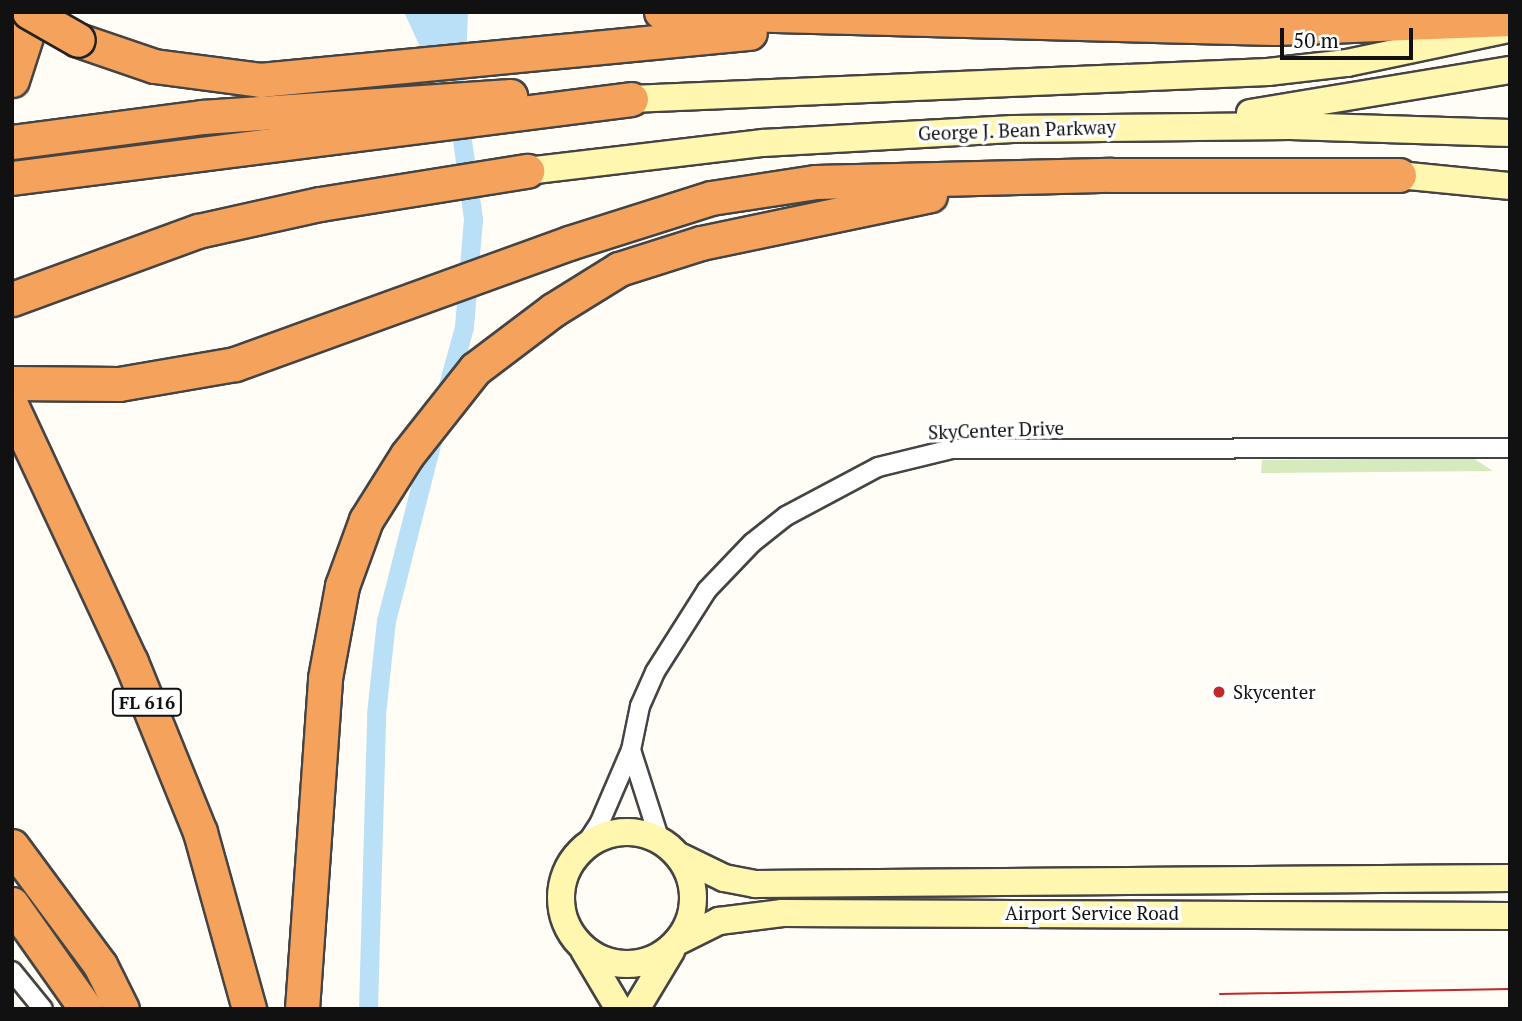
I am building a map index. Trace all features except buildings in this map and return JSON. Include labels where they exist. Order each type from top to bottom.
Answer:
[{"type":"highway","points":[[29,12],[78,40],[143,64],[222,78],[260,80],[525,53],[902,21]]},
{"type":"highway","points":[[12,80],[34,12]]},
{"type":"highway","points":[[661,12],[902,21],[1287,28],[1510,19]]},
{"type":"highway","points":[[12,142],[202,117],[631,99]]},
{"type":"highway","points":[[12,178],[513,106]]},
{"type":"highway","points":[[12,299],[198,231],[427,185],[527,171]]},
{"type":"highway","points":[[302,1009],[325,678],[342,586],[366,520],[407,455],[475,369],[553,310],[619,269],[701,243],[861,206],[959,190],[1111,175]]},
{"type":"highway","points":[[12,383],[119,384],[235,364],[569,243],[711,198],[815,182],[1111,175],[1399,175]]},
{"type":"highway","name":"FL 616","points":[[12,407],[131,662],[200,832],[249,1009]]},
{"type":"highway","points":[[12,846],[100,965],[122,1009]]},
{"type":"highway","points":[[12,904],[86,1009]]},
{"type":"street","points":[[1347,63],[1510,28]]},
{"type":"street","points":[[631,99],[1192,78],[1510,43]]},
{"type":"street","points":[[1127,127],[1209,120],[1510,69]]},
{"type":"street","name":"George J. Bean Parkway","points":[[527,171],[776,142],[1127,127],[1510,133]]},
{"type":"street","points":[[1399,175],[1510,174]]},
{"type":"street","points":[[1399,175],[1510,186]]},
{"type":"street","name":"SkyCenter Drive","points":[[584,846],[600,822],[631,750],[640,706],[663,656],[723,571],[752,543],[811,499],[894,461],[938,450],[996,448],[1510,448]]},
{"type":"street","name":"SkyCenter Drive","points":[[631,750],[670,849]]},
{"type":"street","points":[[619,1009],[583,948],[568,930],[561,909],[561,886],[569,864],[584,846],[604,835],[626,832],[670,849],[691,881],[693,902],[677,943],[636,1009]]},
{"type":"street","name":"Airport Service Road","points":[[670,849],[724,878],[755,884],[1510,878]]},
{"type":"street","name":"Airport Service Road","points":[[677,943],[719,921],[782,913],[1510,916]]},
{"type":"street","points":[[583,948],[602,960],[623,965],[643,963],[677,943]]},
{"type":"street","points":[[12,971],[43,1009]]},
{"type":"green space","points":[[1473,458],[1493,471],[1261,473],[1262,460]]},
{"type":"water","points":[[404,12],[468,12],[466,62],[423,53]]},
{"type":"waterway","points":[[444,12],[473,219],[464,327],[445,396]]},
{"type":"waterway","points":[[368,1009],[376,714],[386,621],[434,432]]},
{"type":"tram line","points":[[1220,994],[1510,989]]},
{"type":"place","name":"Skycenter","points":[[1219,692]]}]
